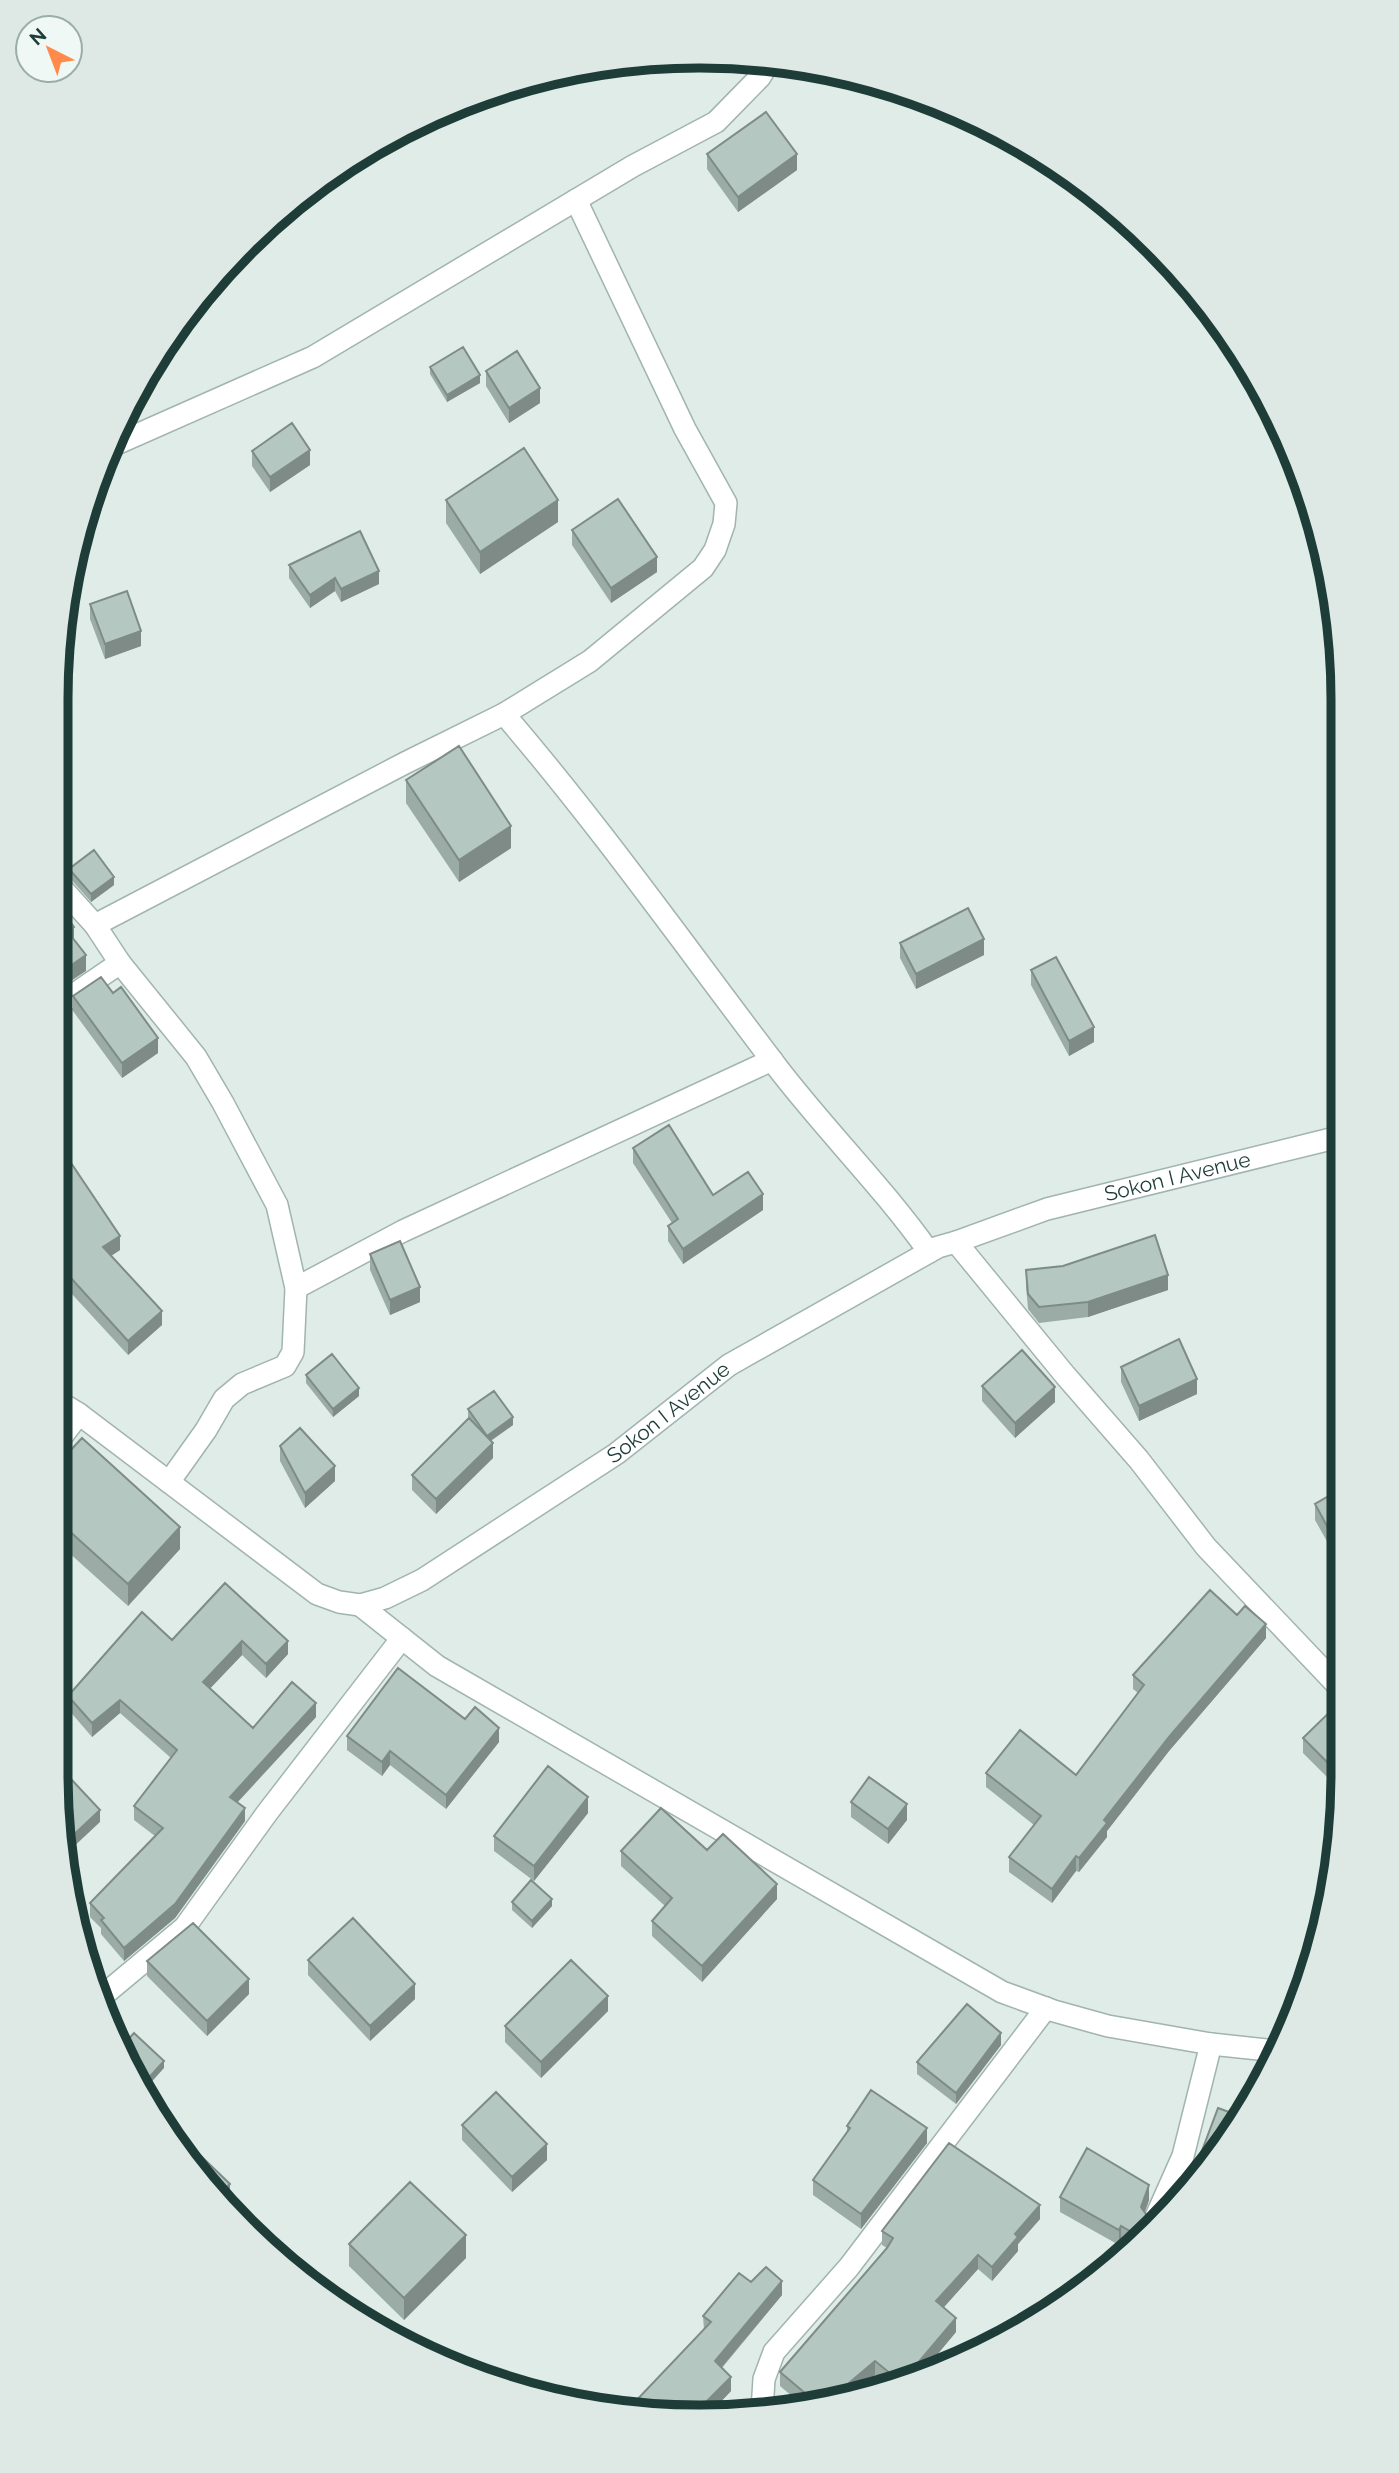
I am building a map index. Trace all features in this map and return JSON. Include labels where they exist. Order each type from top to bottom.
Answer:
[{"type":"street","points":[[124,441],[313,357],[633,166],[716,122],[763,72]]},
{"type":"street","points":[[95,925],[405,762],[505,713],[590,661],[703,568],[715,550],[724,524],[726,503],[685,429],[576,200]]},
{"type":"street","points":[[505,713],[547,763],[772,1059],[906,1219],[929,1252]]},
{"type":"street","points":[[68,895],[95,925],[120,963],[196,1057],[223,1102],[277,1205],[296,1288],[293,1352],[285,1366],[243,1384],[224,1399],[206,1430],[169,1482]]},
{"type":"street","points":[[68,998],[120,963]]},
{"type":"street","points":[[296,1288],[403,1231],[772,1059]]},
{"type":"street","name":"Sokon I Avenue","points":[[360,1605],[385,1598],[422,1580],[616,1454],[729,1365],[938,1247],[1047,1209],[1331,1140]]},
{"type":"street","points":[[956,1242],[1139,1460],[1206,1547],[1331,1678]]},
{"type":"street","points":[[68,1407],[317,1594],[339,1602],[360,1605],[438,1666],[1002,1992],[1108,2026],[1211,2044],[1267,2050]]},
{"type":"street","points":[[68,1428],[79,1414]]},
{"type":"street","points":[[108,1992],[185,1927],[267,1812],[402,1638]]},
{"type":"street","points":[[763,2401],[764,2379],[774,2352],[849,2267],[1046,2008]]},
{"type":"street","points":[[1162,2203],[1183,2156],[1211,2044]]},
{"type":"building","points":[[766,112],[797,154],[738,197],[707,154]]},
{"type":"building","points":[[463,347],[480,375],[447,395],[430,367]]},
{"type":"building","points":[[517,351],[540,388],[509,408],[486,371]]},
{"type":"building","points":[[292,423],[310,450],[270,477],[252,451]]},
{"type":"building","points":[[524,448],[558,500],[480,552],[446,500]]},
{"type":"building","points":[[618,499],[657,557],[611,588],[572,530]]},
{"type":"building","points":[[360,531],[379,571],[341,589],[335,578],[310,595],[289,565]]},
{"type":"building","points":[[127,591],[141,631],[105,644],[90,604]]},
{"type":"building","points":[[459,746],[511,826],[459,860],[406,780]]},
{"type":"building","points":[[94,850],[114,877],[91,894],[69,869]]},
{"type":"building","points":[[968,908],[984,939],[916,974],[900,943]]},
{"type":"building","points":[[68,919],[74,927],[68,932]]},
{"type":"building","points":[[68,932],[86,955],[68,967]]},
{"type":"building","points":[[1056,957],[1094,1027],[1069,1041],[1031,970]]},
{"type":"building","points":[[101,977],[113,993],[121,987],[158,1038],[122,1063],[73,996]]},
{"type":"building","points":[[669,1125],[713,1195],[748,1172],[763,1194],[683,1249],[668,1226],[678,1219],[633,1148]]},
{"type":"building","points":[[68,1158],[120,1236],[103,1247],[162,1311],[128,1341],[71,1278],[68,1280]]},
{"type":"building","points":[[1155,1235],[1168,1275],[1088,1302],[1039,1307],[1028,1294],[1026,1270],[1063,1266]]},
{"type":"building","points":[[400,1241],[420,1287],[390,1300],[370,1254]]},
{"type":"building","points":[[1179,1339],[1197,1379],[1139,1406],[1121,1367]]},
{"type":"building","points":[[1022,1350],[1055,1387],[1015,1423],[982,1386]]},
{"type":"building","points":[[332,1354],[359,1388],[333,1409],[306,1375]]},
{"type":"building","points":[[494,1391],[513,1417],[487,1436],[468,1409]]},
{"type":"building","points":[[469,1418],[493,1443],[436,1499],[412,1475]]},
{"type":"building","points":[[300,1428],[335,1466],[305,1493],[280,1446]]},
{"type":"building","points":[[82,1438],[180,1527],[128,1584],[68,1530],[68,1453]]},
{"type":"building","points":[[1331,1495],[1331,1533],[1315,1504]]},
{"type":"building","points":[[225,1583],[288,1641],[266,1664],[242,1641],[203,1682],[253,1728],[292,1682],[316,1703],[230,1797],[245,1808],[175,1904],[124,1948],[101,1920],[104,1918],[90,1903],[163,1828],[134,1806],[177,1750],[120,1700],[92,1723],[68,1696],[142,1612],[172,1640]]},
{"type":"building","points":[[1210,1590],[1237,1615],[1245,1606],[1266,1624],[1169,1737],[1104,1820],[1107,1823],[1079,1858],[1076,1856],[1052,1889],[1009,1857],[1041,1816],[986,1773],[1020,1730],[1076,1775],[1144,1685],[1133,1675]]},
{"type":"building","points":[[398,1668],[465,1719],[475,1707],[499,1728],[446,1795],[390,1751],[382,1762],[347,1736]]},
{"type":"building","points":[[1331,1711],[1331,1766],[1303,1738]]},
{"type":"building","points":[[548,1766],[588,1797],[534,1866],[494,1836]]},
{"type":"building","points":[[68,1776],[100,1810],[72,1836]]},
{"type":"building","points":[[869,1777],[907,1804],[888,1829],[851,1802]]},
{"type":"building","points":[[661,1808],[707,1850],[723,1834],[777,1884],[702,1966],[652,1921],[672,1898],[621,1851]]},
{"type":"building","points":[[531,1880],[552,1899],[532,1921],[512,1902]]},
{"type":"building","points":[[353,1918],[415,1984],[370,2026],[308,1960]]},
{"type":"building","points":[[193,1923],[249,1979],[207,2021],[147,1961]]},
{"type":"building","points":[[571,1960],[608,1996],[541,2062],[505,2026]]},
{"type":"building","points":[[967,2004],[1001,2033],[956,2093],[917,2062]]},
{"type":"building","points":[[134,2033],[164,2061],[148,2079],[133,2053],[127,2040]]},
{"type":"building","points":[[871,2090],[927,2128],[861,2214],[813,2180],[850,2128],[847,2126]]},
{"type":"building","points":[[496,2092],[547,2144],[512,2177],[462,2125]]},
{"type":"building","points":[[1218,2108],[1231,2113],[1224,2124],[1199,2160]]},
{"type":"building","points":[[949,2143],[1040,2205],[1015,2234],[1018,2237],[992,2267],[978,2255],[936,2301],[956,2318],[915,2366],[891,2374],[875,2361],[843,2388],[805,2396],[780,2372],[887,2248],[893,2238],[882,2231]]},
{"type":"building","points":[[190,2146],[230,2184],[224,2189]]},
{"type":"building","points":[[1087,2148],[1149,2185],[1141,2207],[1149,2217],[1132,2233],[1121,2226],[1119,2230],[1060,2197]]},
{"type":"building","points":[[410,2182],[466,2235],[404,2298],[349,2244]]},
{"type":"building","points":[[766,2267],[782,2281],[715,2361],[731,2377],[703,2405],[636,2401],[711,2322],[703,2316],[739,2273],[751,2282]]}]
